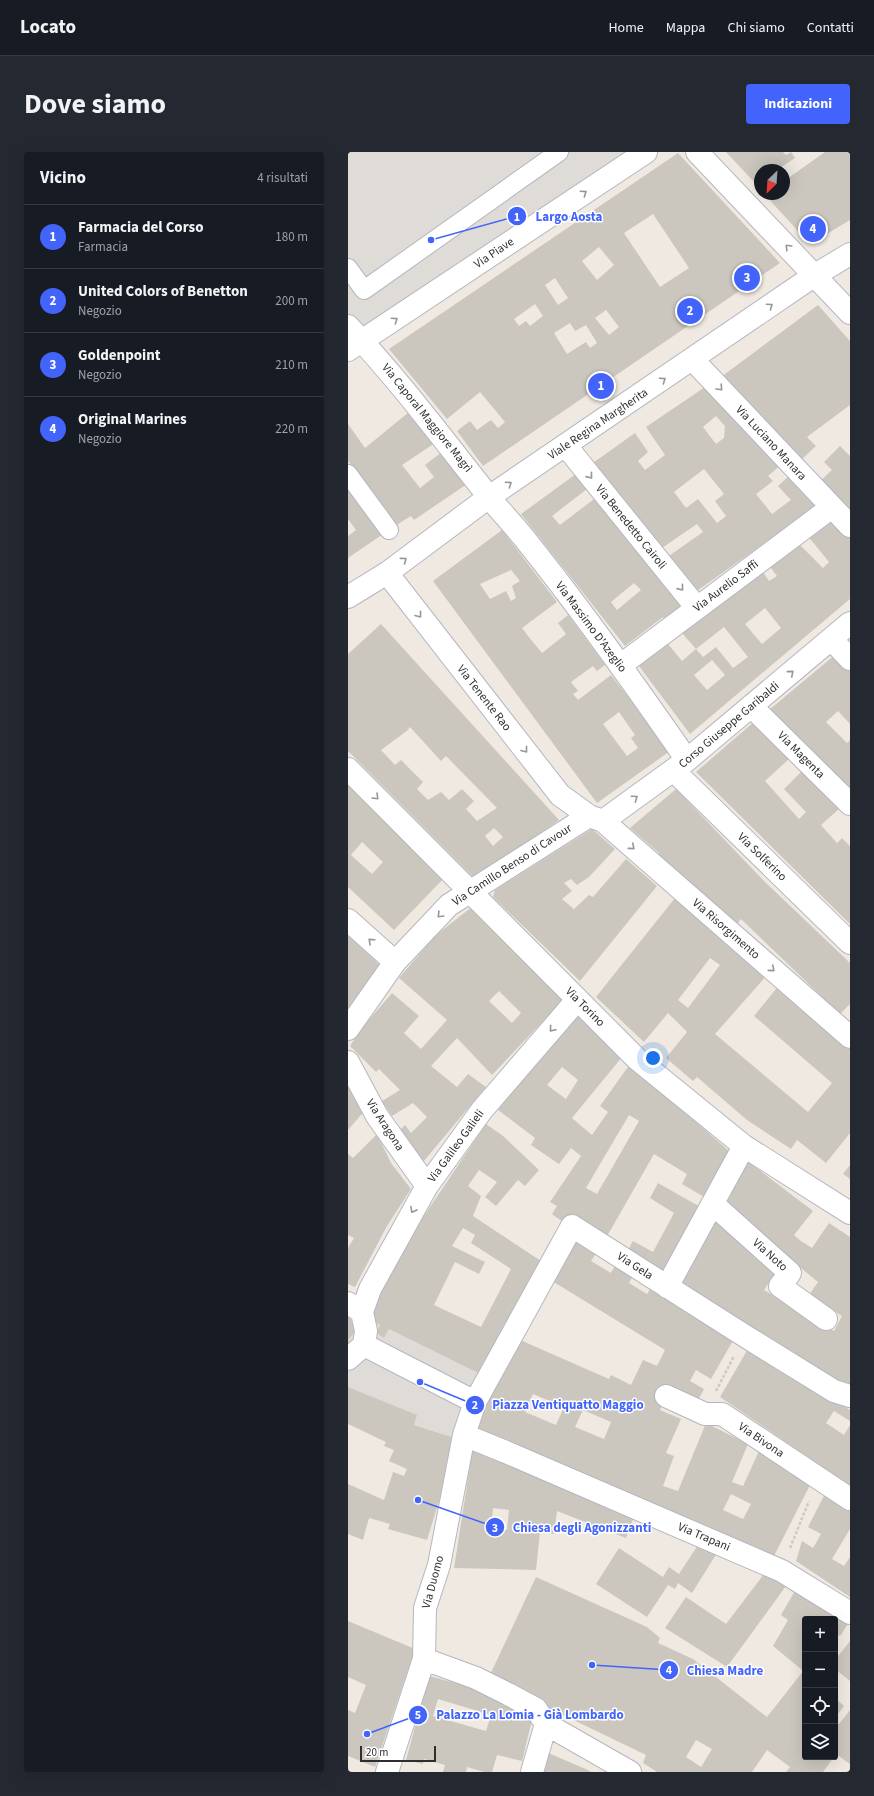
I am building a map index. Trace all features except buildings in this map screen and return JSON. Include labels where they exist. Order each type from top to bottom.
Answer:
[{"type":"street","points":[[348,268],[364,290],[559,152]]},
{"type":"street","name":"Via Piave","points":[[353,339],[646,152]]},
{"type":"street","points":[[697,152],[850,313]]},
{"type":"street","name":"Viale Regina Margherita","points":[[348,597],[387,573],[489,498],[693,360],[814,275],[850,254]]},
{"type":"street","name":"Via Caporal Maggiore Magrì","points":[[353,339],[379,359],[442,435],[489,498]]},
{"type":"street","name":"Via Luciano Manara","points":[[693,360],[850,526]]},
{"type":"street","name":"Via Benedetto Cairoli","points":[[566,446],[697,608]]},
{"type":"street","points":[[348,474],[389,530]]},
{"type":"street","name":"Via Massimo D'Azeglio","points":[[489,498],[524,537],[621,665],[680,766]]},
{"type":"street","name":"Via Aurelio Saffi","points":[[621,665],[832,507]]},
{"type":"street","name":"Via Tenente Rao","points":[[387,573],[560,795],[596,818]]},
{"type":"street","name":"Corso Giuseppe Garibaldi","points":[[596,818],[680,766],[850,623]]},
{"type":"street","points":[[831,639],[850,660]]},
{"type":"street","name":"Via Magenta","points":[[751,706],[850,804]]},
{"type":"street","name":"Via Solferino","points":[[680,766],[850,943]]},
{"type":"street","name":"Via Torino","points":[[348,769],[637,1059],[744,1146],[850,1213]]},
{"type":"street","name":"Via Camillo Benso di Cavour","points":[[348,1029],[395,962],[449,905],[596,818]]},
{"type":"street","name":"Via Risorgimento","points":[[596,818],[850,1037]]},
{"type":"street","points":[[348,920],[395,962]]},
{"type":"street","name":"Via Galileo Galieli","points":[[355,1308],[370,1289],[427,1186],[482,1110],[577,1000]]},
{"type":"street","name":"Via Aragona","points":[[348,1062],[377,1116],[427,1186]]},
{"type":"street","points":[[667,1286],[744,1146]]},
{"type":"street","name":"Via Noto","points":[[713,1204],[790,1273],[780,1286],[826,1319]]},
{"type":"street","name":"Via Gela","points":[[487,1380],[572,1226],[834,1391],[850,1396]]},
{"type":"street","points":[[348,1359],[364,1345],[366,1331],[355,1308]]},
{"type":"street","points":[[364,1345],[475,1402]]},
{"type":"street","name":"Via Duomo","points":[[386,1772],[424,1659],[425,1608],[439,1565],[464,1435],[475,1402],[487,1380]]},
{"type":"street","name":"Via Bivona","points":[[666,1396],[705,1414],[722,1414],[850,1499]]},
{"type":"street","name":"Via Trapani","points":[[464,1435],[782,1572],[850,1613]]},
{"type":"street","points":[[424,1659],[476,1678],[536,1709],[546,1724],[630,1772]]},
{"type":"street","points":[[532,1772],[546,1724]]},
{"type":"path","points":[[705,1414],[745,1336]]},
{"type":"path","points":[[793,1538],[818,1479]]},
{"type":"shaded area","points":[[348,152],[646,152],[348,350]]},
{"type":"shaded area","points":[[371,1320],[380,1325],[376,1333],[384,1338],[389,1329],[480,1374],[497,1385],[483,1413],[458,1439],[414,1425],[416,1415],[348,1387],[348,1340],[359,1328]]},
{"type":"place","name":"Original Marines","points":[[813,229]]},
{"type":"place","name":"Largo Aosta","points":[[431,240]]},
{"type":"place","name":"Goldenpoint","points":[[747,278]]},
{"type":"place","name":"United Colors of Benetton","points":[[690,311]]},
{"type":"place","name":"Farmacia del Corso","points":[[601,386]]},
{"type":"place","name":"Piazza Ventiquatto Maggio","points":[[420,1382]]},
{"type":"place","name":"Chiesa degli Agonizzanti","points":[[418,1500]]},
{"type":"place","name":"Chiesa Madre","points":[[592,1665]]},
{"type":"place","name":"Palazzo La Lomia - Già Lombardo","points":[[367,1734]]}]
